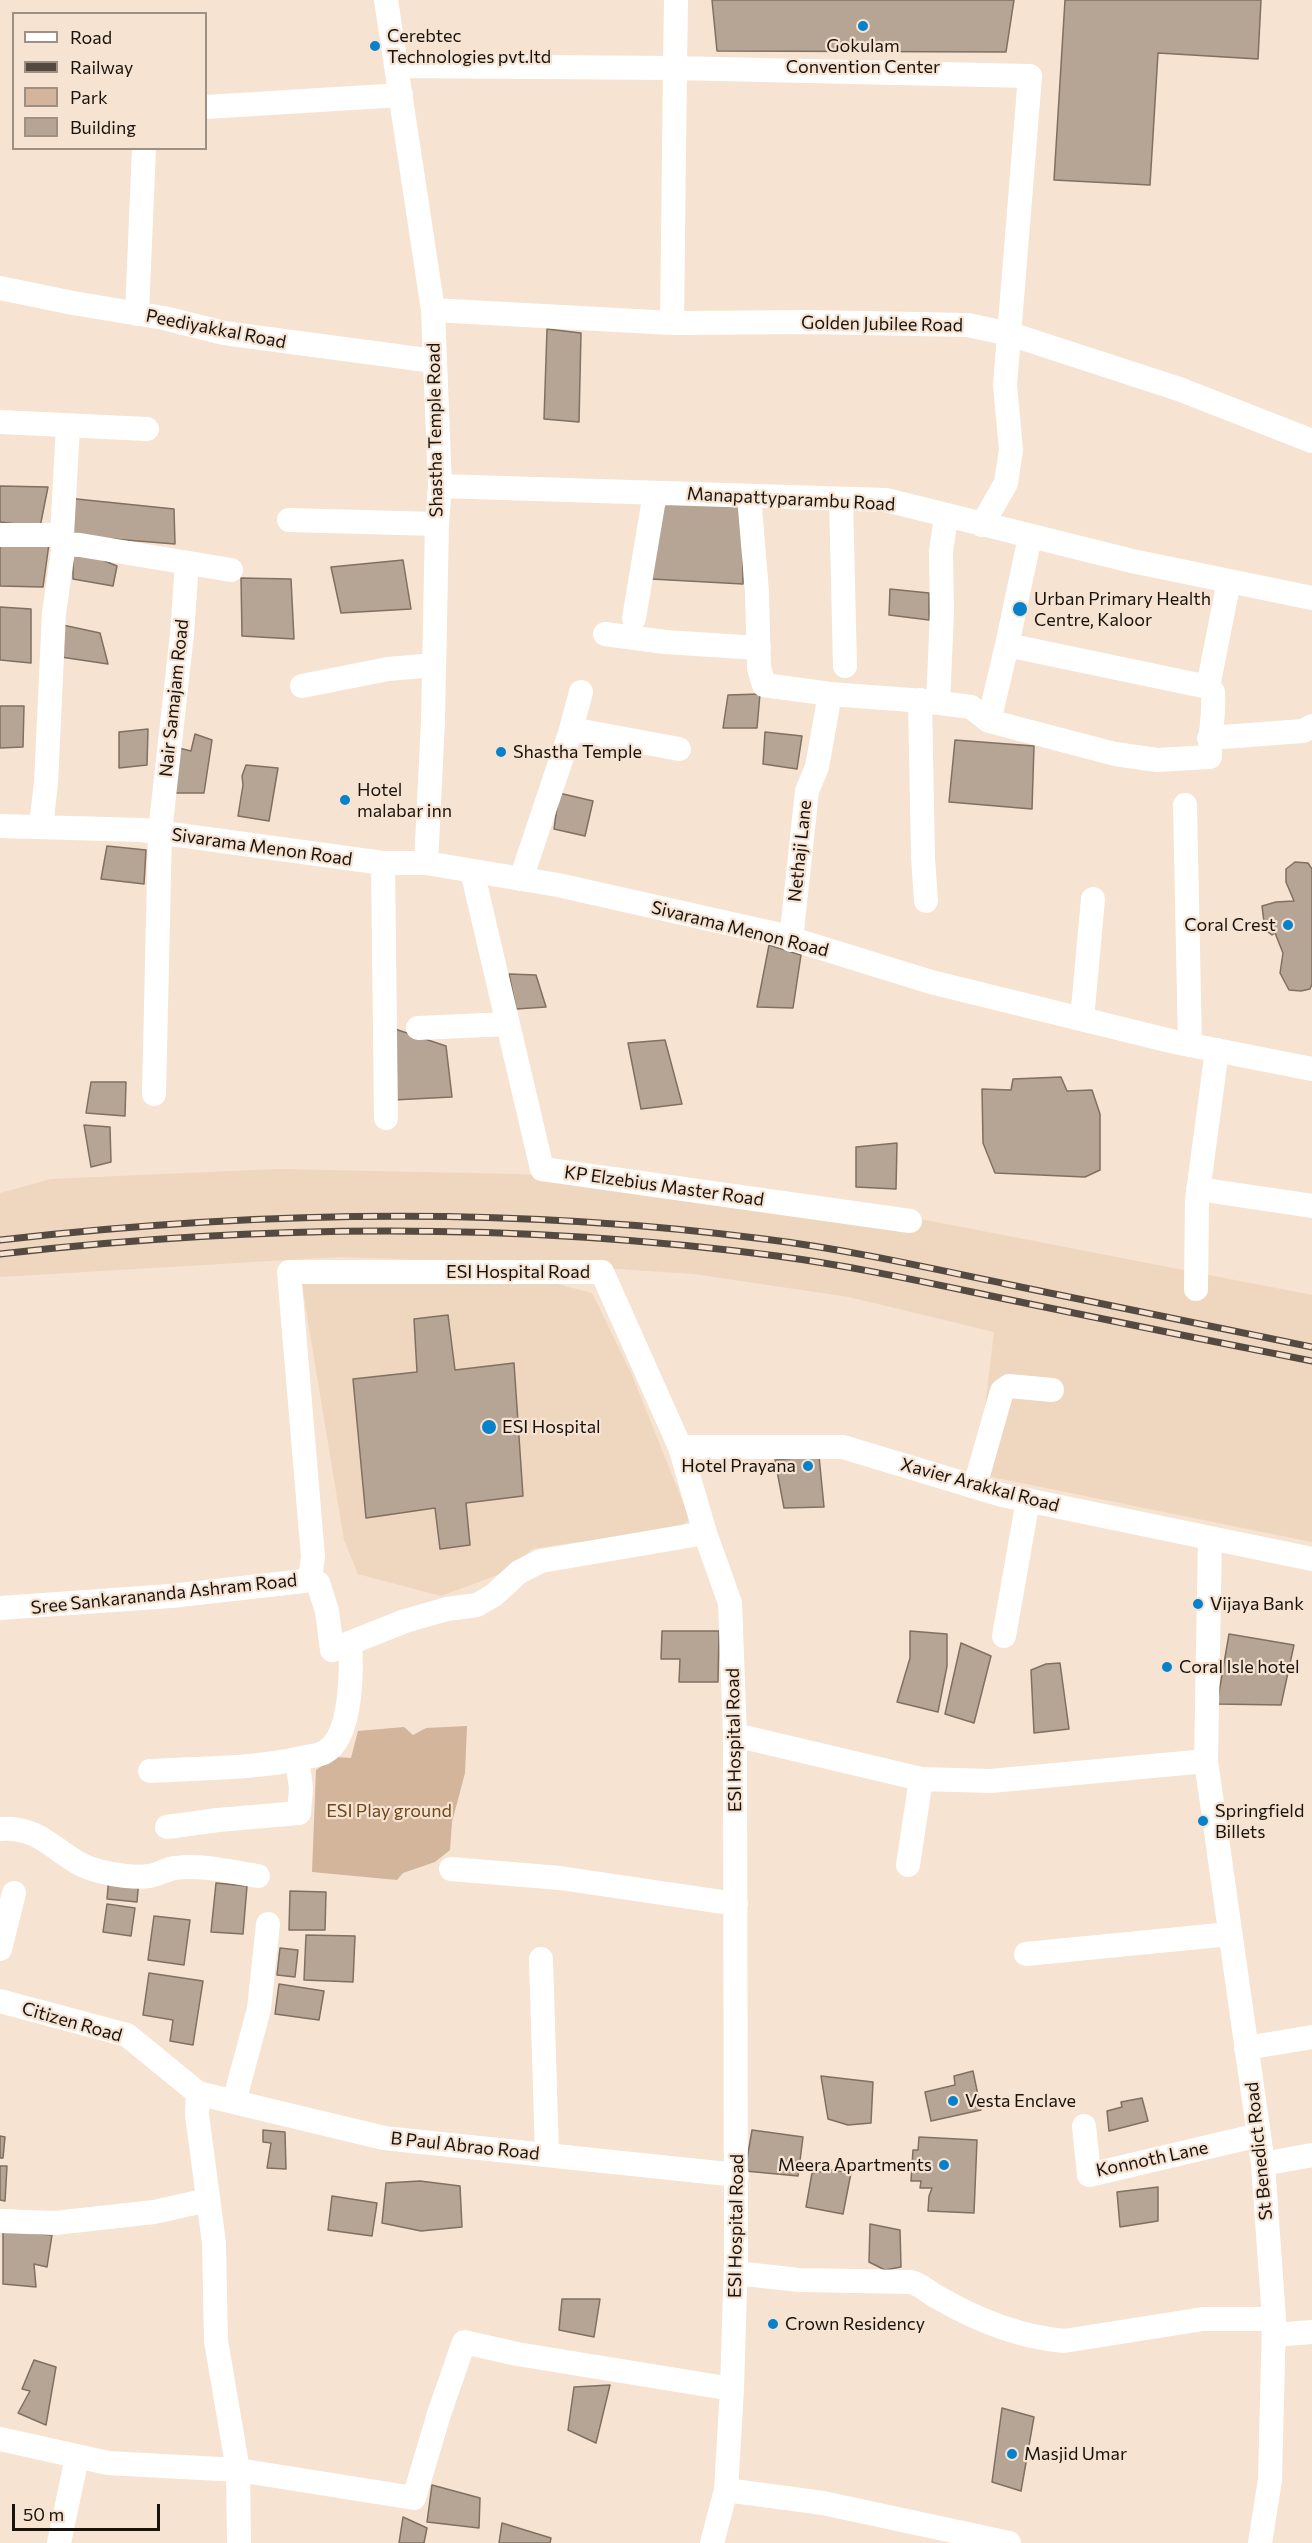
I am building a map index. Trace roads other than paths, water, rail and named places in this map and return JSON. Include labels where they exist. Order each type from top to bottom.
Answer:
[{"type":"street","name":"Shastha Temple Road","points":[[386,0],[433,310],[440,486],[426,863]]},
{"type":"street","points":[[672,323],[676,0]]},
{"type":"street","points":[[396,66],[675,68],[1030,76],[1005,385],[1011,450],[1006,483],[982,525]]},
{"type":"street","points":[[207,107],[401,95]]},
{"type":"street","points":[[137,314],[144,150]]},
{"type":"street","name":"Peediyakkal Road","points":[[0,288],[224,333],[434,361]]},
{"type":"street","name":"Golden Jubilee Road","points":[[433,310],[672,323],[809,322],[968,325],[1010,334],[1179,388],[1312,441]]},
{"type":"street","points":[[0,422],[147,429]]},
{"type":"street","points":[[0,535],[62,535],[68,426]]},
{"type":"street","name":"Manapattyparambu Road","points":[[440,486],[886,500],[1132,561],[1312,598]]},
{"type":"street","points":[[634,618],[655,493]]},
{"type":"street","points":[[749,496],[759,668],[764,685],[830,694],[971,707],[989,721],[1115,754],[1157,760],[1210,757],[1209,738],[1214,700],[1213,692],[1208,687],[1007,645]]},
{"type":"street","points":[[841,499],[845,666]]},
{"type":"street","points":[[926,901],[923,858],[929,702],[942,613],[941,552],[946,516]]},
{"type":"street","points":[[289,520],[437,524]]},
{"type":"street","points":[[989,721],[1030,537]]},
{"type":"street","points":[[41,826],[46,783],[54,613],[64,544],[231,570]]},
{"type":"street","name":"Nair Samajam Road","points":[[160,832],[182,634],[187,563]]},
{"type":"street","points":[[1208,687],[1229,581]]},
{"type":"street","points":[[605,634],[665,642],[759,648]]},
{"type":"street","points":[[302,686],[388,669],[434,665]]},
{"type":"street","points":[[520,879],[571,729],[581,692]]},
{"type":"street","name":"Nethaji Lane","points":[[790,940],[807,791],[818,767],[830,694]]},
{"type":"street","points":[[1209,738],[1303,731],[1312,726]]},
{"type":"street","points":[[571,729],[679,749]]},
{"type":"street","points":[[1185,805],[1190,1045]]},
{"type":"street","name":"Sivarama Menon Road","points":[[0,826],[160,832],[383,863],[426,863],[558,885],[790,940],[931,982],[1082,1019],[1190,1045],[1312,1069]]},
{"type":"street","name":"Sivarama Menon Road","points":[[154,1094],[160,832]]},
{"type":"street","points":[[383,863],[386,1118]]},
{"type":"street","name":"KP Elzebius Master Road","points":[[472,871],[543,1169],[910,1221]]},
{"type":"street","points":[[1082,1019],[1093,899]]},
{"type":"street","points":[[418,1028],[508,1024]]},
{"type":"street","points":[[1196,1289],[1198,1189],[1217,1050]]},
{"type":"street","points":[[1198,1189],[1312,1206]]},
{"type":"street","name":"ESI Hospital Road","points":[[289,1272],[602,1272],[680,1447],[705,1533],[730,1603],[735,1735],[736,2273],[726,2490],[712,2543]]},
{"type":"street","name":"Sree Sankarananda Ashram Road","points":[[0,1608],[171,1596],[303,1581],[310,1577],[313,1557],[289,1272]]},
{"type":"street","points":[[975,1486],[1002,1391],[1009,1386],[1052,1390]]},
{"type":"street","name":"Xavier Arakkal Road","points":[[680,1447],[843,1447],[1028,1500],[1312,1559]]},
{"type":"street","points":[[1004,1636],[1028,1500]]},
{"type":"street","points":[[318,1583],[327,1611],[332,1650],[405,1621],[447,1609],[477,1605],[494,1595],[519,1572],[541,1561],[705,1533]]},
{"type":"street","name":"St Benedict Road","points":[[1210,1538],[1206,1761],[1263,2163],[1274,2327],[1270,2480],[1260,2543]]},
{"type":"street","points":[[150,1771],[200,1769],[297,1759],[326,1752],[338,1737],[346,1715],[351,1668],[350,1643]]},
{"type":"street","points":[[735,1735],[921,1779],[991,1781],[1206,1761]]},
{"type":"street","points":[[167,1827],[299,1813],[301,1788],[297,1759]]},
{"type":"street","points":[[908,1865],[921,1779]]},
{"type":"street","points":[[0,1829],[14,1828],[37,1835],[85,1866],[98,1871],[148,1876],[176,1868],[208,1869],[258,1876]]},
{"type":"street","points":[[451,1869],[560,1878],[736,1904]]},
{"type":"street","points":[[0,1949],[14,1893]]},
{"type":"street","points":[[234,2102],[259,2009],[268,1924]]},
{"type":"street","points":[[1026,1954],[1230,1934]]},
{"type":"street","points":[[541,1959],[547,2155]]},
{"type":"street","name":"Citizen Road","points":[[0,2001],[127,2035],[198,2094]]},
{"type":"street","points":[[1246,2048],[1312,2037]]},
{"type":"street","points":[[198,2094],[197,2115],[214,2243],[216,2341],[238,2470],[239,2543]]},
{"type":"street","name":"B Paul Abrao Road","points":[[198,2094],[384,2138],[737,2175]]},
{"type":"street","name":"Konnoth Lane","points":[[1084,2126],[1089,2175],[1259,2135]]},
{"type":"street","points":[[1263,2163],[1312,2155]]},
{"type":"street","points":[[0,2220],[55,2223],[154,2212],[208,2200]]},
{"type":"street","points":[[736,2273],[799,2280],[911,2282],[920,2285],[938,2298],[1015,2333],[1064,2341],[1203,2319],[1312,2332]]},
{"type":"street","points":[[0,2439],[108,2463],[238,2470],[414,2498],[464,2342],[517,2354],[732,2390]]},
{"type":"street","points":[[59,2543],[77,2457]]},
{"type":"street","points":[[726,2490],[823,2503],[1009,2543]]},
{"type":"railway","points":[[0,1240],[191,1223],[382,1216],[478,1217],[669,1228],[855,1253],[1312,1347]]},
{"type":"railway","points":[[0,1254],[97,1244],[291,1232],[388,1231],[583,1237],[680,1245],[808,1260],[1312,1361]]},
{"type":"place","name":"Gokulam Convention Center","points":[[863,26]]},
{"type":"place","name":"Cerebtec Technologies pvt.ltd","points":[[375,46]]},
{"type":"place","name":"Urban Primary Health Centre, Kaloor","points":[[1020,609]]},
{"type":"place","name":"Shastha Temple","points":[[501,752]]},
{"type":"place","name":"Hotel malabar inn","points":[[345,800]]},
{"type":"place","name":"Coral Crest","points":[[1288,925]]},
{"type":"place","name":"ESI Hospital","points":[[489,1427]]},
{"type":"place","name":"Hotel Prayana","points":[[808,1466]]},
{"type":"place","name":"Vijaya Bank","points":[[1198,1604]]},
{"type":"place","name":"Coral Isle hotel","points":[[1167,1667]]},
{"type":"place","name":"Springfield Billets","points":[[1203,1821]]},
{"type":"place","name":"Vesta Enclave","points":[[953,2101]]},
{"type":"place","name":"Meera Apartments","points":[[944,2165]]},
{"type":"place","name":"Crown Residency","points":[[773,2324]]},
{"type":"place","name":"Masjid Umar","points":[[1012,2454]]},
{"type":"park label","name":"ESI Play ground","points":[[389,1811]]}]
